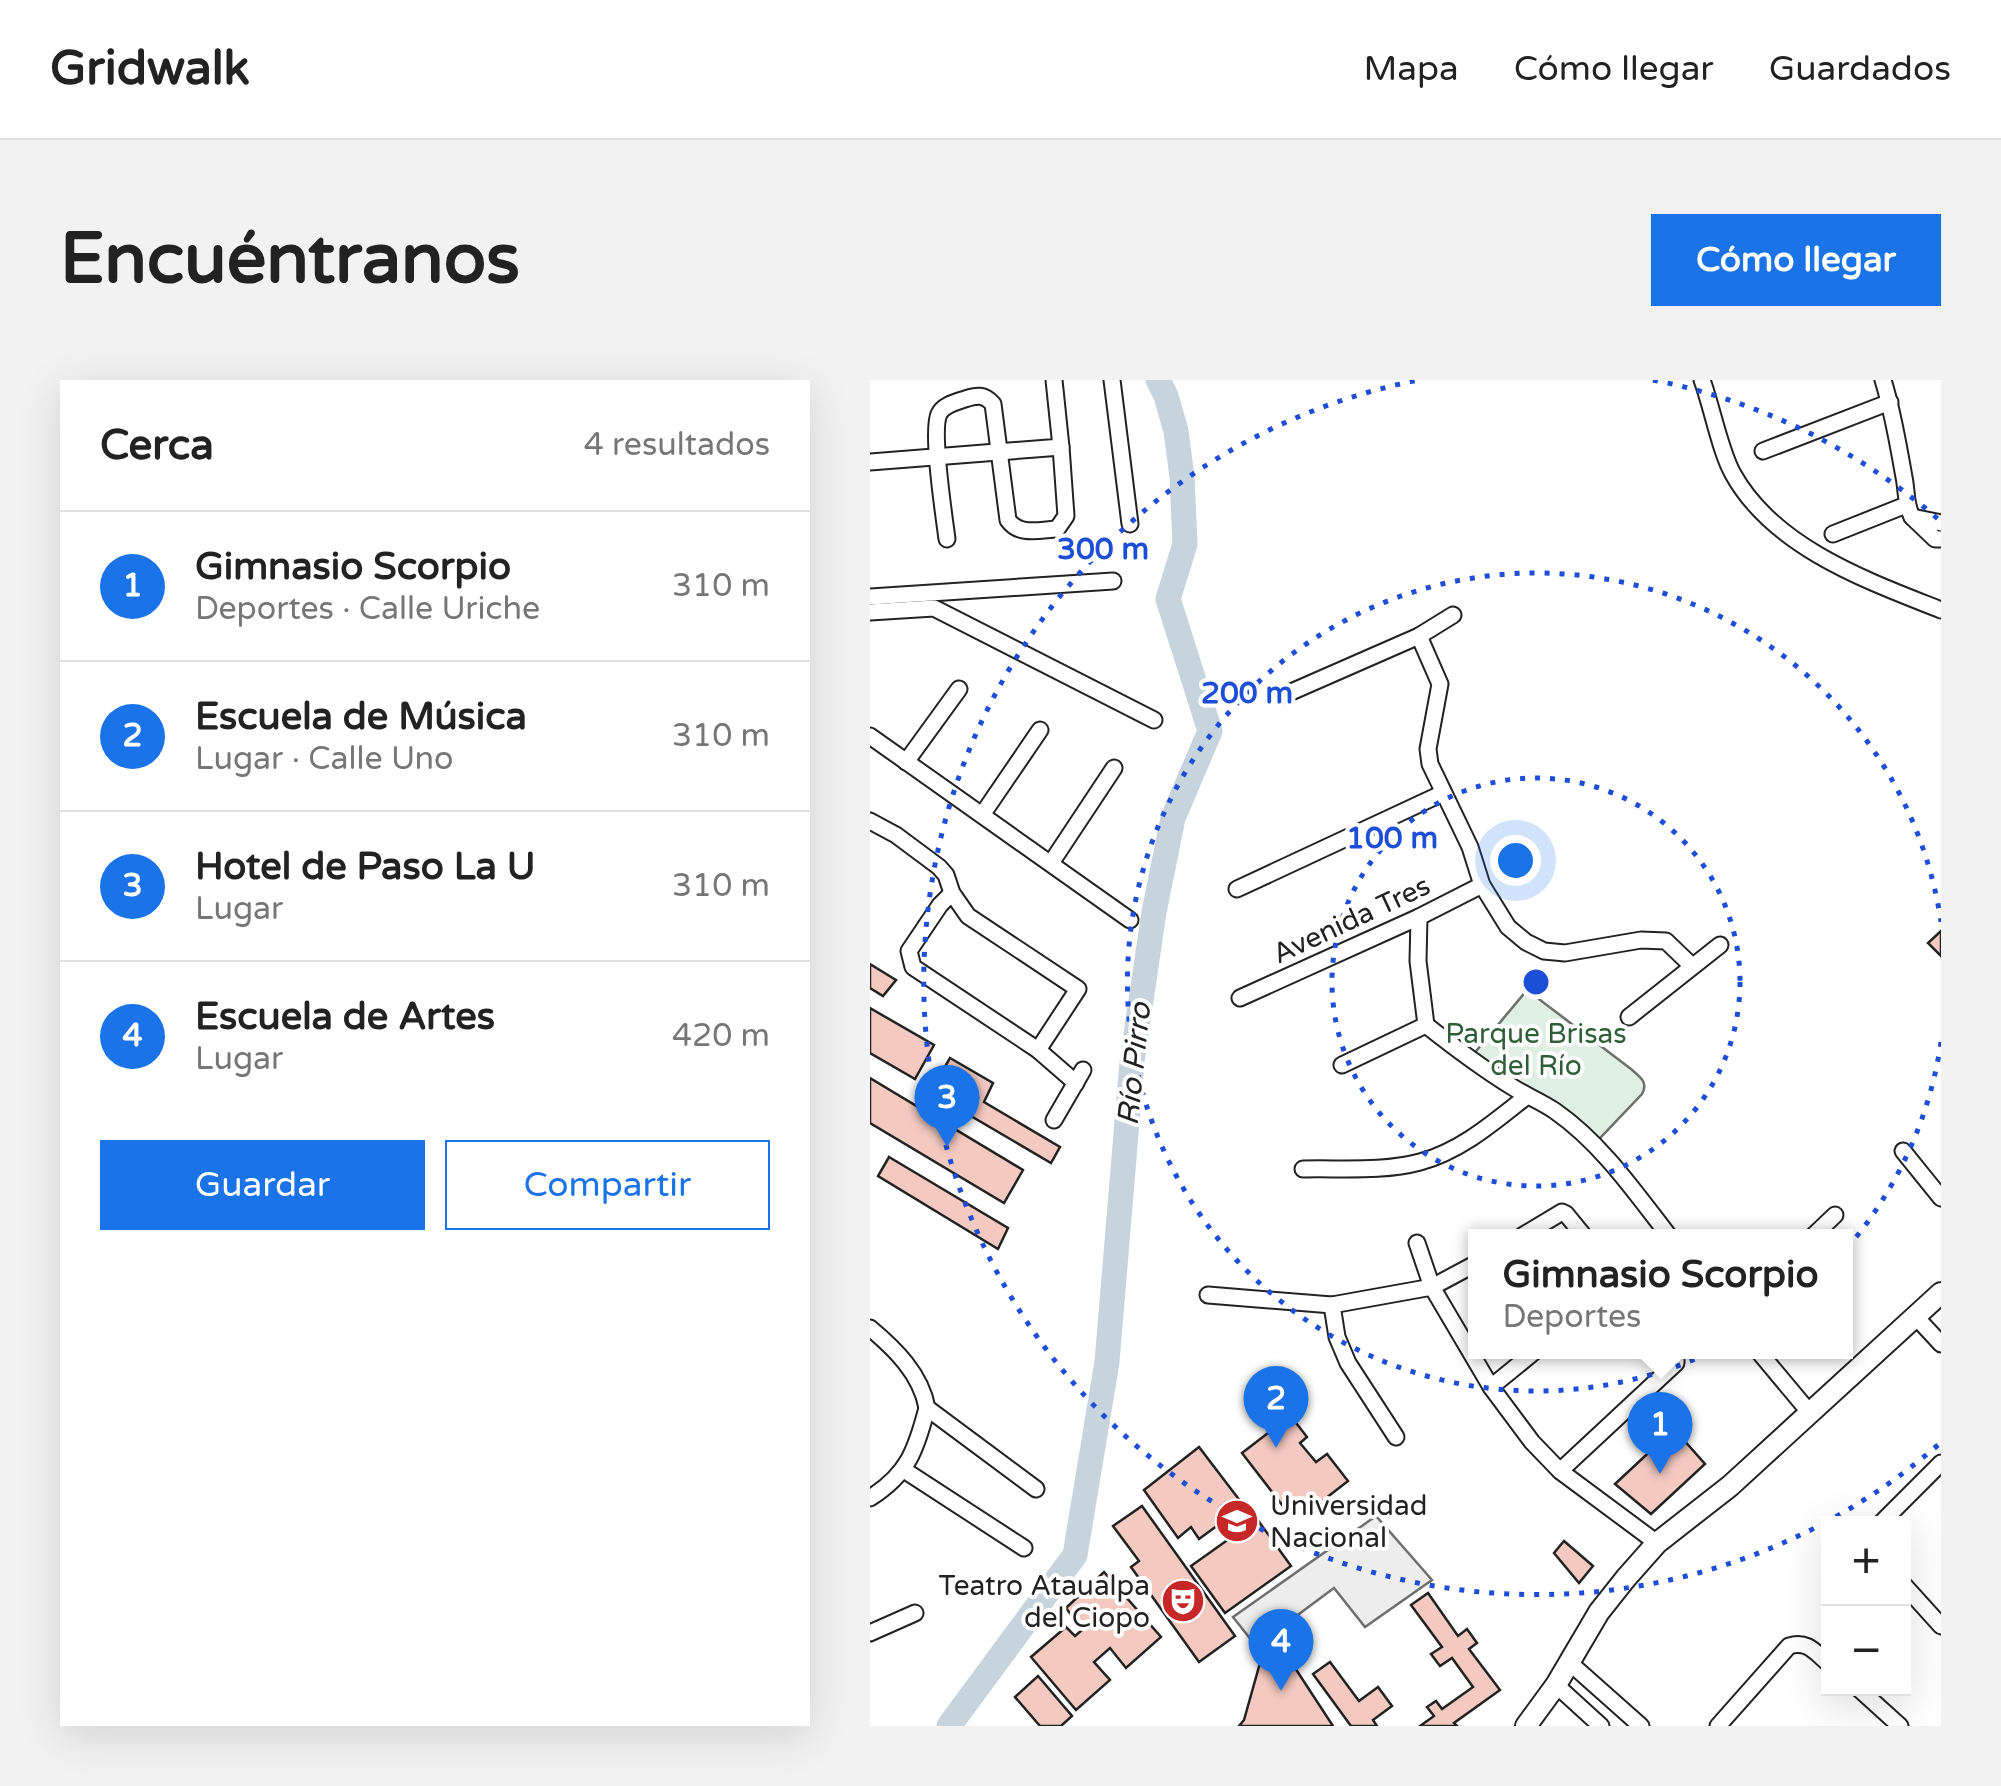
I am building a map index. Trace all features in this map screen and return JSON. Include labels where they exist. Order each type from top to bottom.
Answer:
[{"type":"main road","points":[[1526,1726],[1556,1685],[1599,1612],[1657,1543],[1730,1486],[1941,1293]]},
{"type":"street","points":[[947,539],[938,456],[939,412],[945,406],[979,395],[993,404],[1012,527],[1021,531],[1057,528],[1066,516],[1054,380]]},
{"type":"street","points":[[1112,380],[1130,524]]},
{"type":"street","points":[[1702,380],[1732,472],[1768,517],[1817,556],[1941,610]]},
{"type":"street","points":[[1882,380],[1890,402],[1909,511],[1935,539],[1941,539]]},
{"type":"street","points":[[1762,450],[1890,402]]},
{"type":"street","points":[[870,462],[1061,447]]},
{"type":"street","points":[[1833,534],[1909,511],[1941,523]]},
{"type":"street","points":[[870,612],[1114,581]]},
{"type":"street","points":[[870,597],[934,601],[1154,720]]},
{"type":"street","points":[[1282,696],[1419,636],[1454,615]]},
{"type":"street","points":[[1419,636],[1440,684],[1428,749],[1430,764],[1470,847],[1482,885],[1508,927],[1544,951],[1565,952],[1641,940],[1666,942],[1692,966]]},
{"type":"street","points":[[906,762],[959,689]]},
{"type":"street","points":[[982,815],[1040,730]]},
{"type":"street","points":[[870,736],[1130,920]]},
{"type":"street","points":[[1051,863],[1114,768]]},
{"type":"street","points":[[1237,889],[1443,793]]},
{"type":"street","points":[[870,821],[939,867],[968,916],[1078,989],[1038,1050]]},
{"type":"street","name":"Avenida Tres","points":[[1240,998],[1482,885]]},
{"type":"street","points":[[952,893],[909,951],[913,967],[1080,1077],[1054,1120]]},
{"type":"street","points":[[1419,917],[1418,962],[1426,1025],[1476,1064],[1552,1109],[1604,1156],[1663,1229]]},
{"type":"street","points":[[1629,1017],[1720,945]]},
{"type":"street","points":[[1342,1065],[1426,1025]]},
{"type":"street","points":[[1302,1169],[1400,1167],[1424,1162],[1470,1139],[1527,1096]]},
{"type":"street","points":[[1903,1151],[1941,1198]]},
{"type":"street","points":[[1532,1229],[1558,1212],[1566,1214],[1578,1229]]},
{"type":"street","points":[[1820,1229],[1835,1215]]},
{"type":"street","points":[[1416,1242],[1432,1287],[1468,1349]]},
{"type":"street","points":[[1208,1295],[1332,1305],[1432,1287],[1468,1268]]},
{"type":"street","points":[[1332,1305],[1348,1363],[1396,1437]]},
{"type":"street","points":[[1916,1316],[1941,1344]]},
{"type":"street","points":[[870,1328],[896,1350],[927,1408],[919,1439],[904,1470],[870,1498]]},
{"type":"street","points":[[1474,1359],[1532,1442],[1560,1471],[1657,1543]]},
{"type":"street","points":[[1490,1387],[1525,1359]]},
{"type":"street","points":[[1560,1471],[1676,1363],[1676,1359]]},
{"type":"street","points":[[1765,1359],[1810,1413]]},
{"type":"street","points":[[927,1408],[1036,1489]]},
{"type":"street","points":[[1888,1516],[1941,1464]]},
{"type":"street","points":[[904,1470],[1024,1548]]},
{"type":"street","points":[[1911,1590],[1937,1614]]},
{"type":"street","points":[[870,1633],[916,1612]]},
{"type":"street","points":[[1718,1726],[1789,1646],[1808,1646],[1821,1658]]},
{"type":"street","points":[[1570,1662],[1640,1726]]},
{"type":"street","points":[[1556,1685],[1601,1726]]},
{"type":"street","points":[[1866,1696],[1897,1725]]},
{"type":"green space","name":"Parque Brisas del Río","points":[[1527,990],[1644,1083],[1642,1094],[1600,1138],[1595,1139],[1472,1056]]},
{"type":"shaded area","points":[[1376,1516],[1432,1580],[1365,1627],[1334,1588],[1256,1646],[1233,1617]]},
{"type":"building","points":[[1941,931],[1941,956],[1928,943]]},
{"type":"building","points":[[870,964],[896,980],[883,996],[870,988]]},
{"type":"building","points":[[870,1008],[934,1045],[915,1079],[870,1053]]},
{"type":"building","points":[[950,1058],[993,1083],[984,1102],[1060,1147],[1051,1163],[930,1092]]},
{"type":"building","points":[[870,1078],[1023,1170],[1004,1203],[870,1123]]},
{"type":"building","points":[[889,1157],[1008,1228],[998,1249],[878,1176]]},
{"type":"building","points":[[1283,1382],[1298,1402],[1289,1408],[1307,1437],[1300,1443],[1316,1462],[1327,1454],[1348,1481],[1303,1516],[1294,1505],[1286,1510],[1242,1453],[1272,1430],[1253,1405]]},
{"type":"building","points":[[1674,1429],[1705,1464],[1651,1514],[1615,1484]]},
{"type":"building","points":[[1199,1447],[1244,1506],[1199,1539],[1191,1527],[1178,1538],[1144,1490]]},
{"type":"building","name":"Teatro Ataualpa del Ciopo","points":[[1142,1506],[1235,1636],[1199,1662],[1131,1567],[1139,1561],[1113,1526]]},
{"type":"building","points":[[1257,1519],[1291,1566],[1225,1613],[1191,1566]]},
{"type":"building","points":[[1564,1541],[1593,1566],[1579,1583],[1554,1553]]},
{"type":"building","points":[[1104,1572],[1161,1637],[1126,1668],[1110,1648],[1094,1662],[1110,1680],[1076,1710],[1031,1657],[1066,1627],[1075,1636],[1082,1630],[1066,1608]]},
{"type":"building","points":[[1428,1593],[1458,1636],[1467,1629],[1477,1643],[1469,1649],[1500,1690],[1454,1723],[1457,1726],[1420,1726],[1434,1716],[1427,1707],[1436,1701],[1442,1709],[1473,1687],[1452,1658],[1440,1666],[1431,1654],[1442,1647],[1411,1605]]},
{"type":"building","points":[[1282,1648],[1333,1726],[1239,1726],[1260,1663]]},
{"type":"building","points":[[1330,1662],[1359,1701],[1378,1687],[1392,1706],[1373,1720],[1377,1726],[1351,1726],[1313,1674]]},
{"type":"building","points":[[1038,1676],[1072,1716],[1061,1726],[1040,1726],[1015,1697]]},
{"type":"waterway","name":"Río Pirro","points":[[949,1726],[1075,1555],[1107,1362],[1132,1062],[1154,912],[1173,818],[1210,731],[1168,599],[1185,544],[1182,477],[1176,431],[1158,380]]},
{"type":"place","name":"Hotel de Paso La U","points":[[947,1147]]},
{"type":"place","name":"Escuela de Música","points":[[1276,1448]]},
{"type":"place","name":"Gimnasio Scorpio","points":[[1660,1474]]},
{"type":"place","name":"Universidad Nacional","points":[[1237,1521]]},
{"type":"place","name":"Teatro Ataualpa del Ciopo","points":[[1183,1601]]},
{"type":"place","name":"Escuela de Artes","points":[[1281,1691]]}]
